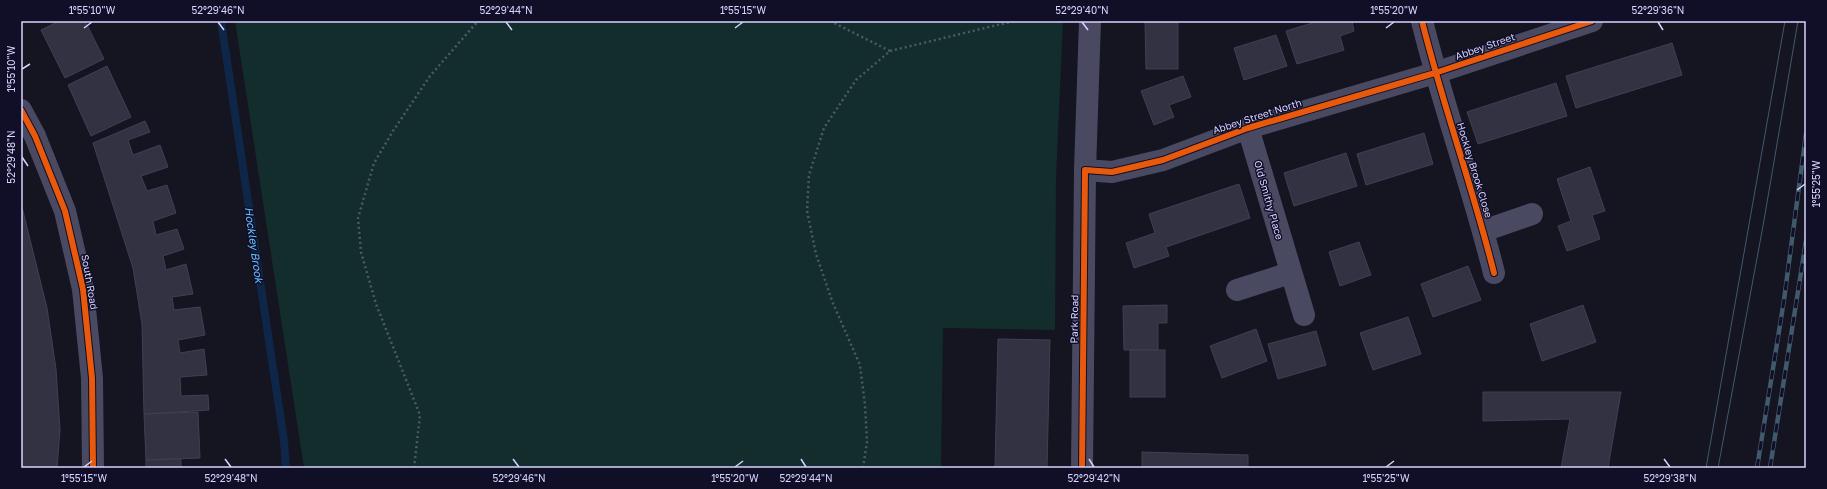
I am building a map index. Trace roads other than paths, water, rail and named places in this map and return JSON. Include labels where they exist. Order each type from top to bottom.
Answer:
[{"type":"street","name":"Park Road","points":[[1082,468],[1085,170],[1090,21]]},
{"type":"street","points":[[1422,21],[1435,73]]},
{"type":"street","name":"Abbey Street","points":[[1435,73],[1592,21]]},
{"type":"street","name":"Abbey Street North","points":[[1085,170],[1112,172],[1163,160],[1248,128],[1435,73]]},
{"type":"street","name":"Hockley Brook Close","points":[[1435,73],[1494,272]]},
{"type":"street","name":"South Road","points":[[21,110],[35,136],[66,211],[83,289],[92,378],[93,468]]},
{"type":"street","name":"Old Smithy Place","points":[[1248,128],[1290,273],[1304,315]]},
{"type":"street","name":"Hockley Brook Close","points":[[1483,231],[1532,214]]},
{"type":"street","points":[[1236,290],[1290,273]]},
{"type":"waterway","name":"Hockley Brook","points":[[221,21],[284,441],[286,468]]},
{"type":"tram line","points":[[1706,468],[1785,21]]},
{"type":"tram line","points":[[1718,468],[1763,226],[1798,21]]},
{"type":"railway","points":[[1757,468],[1784,300],[1806,134]]},
{"type":"railway","points":[[1770,468],[1806,241]]}]
